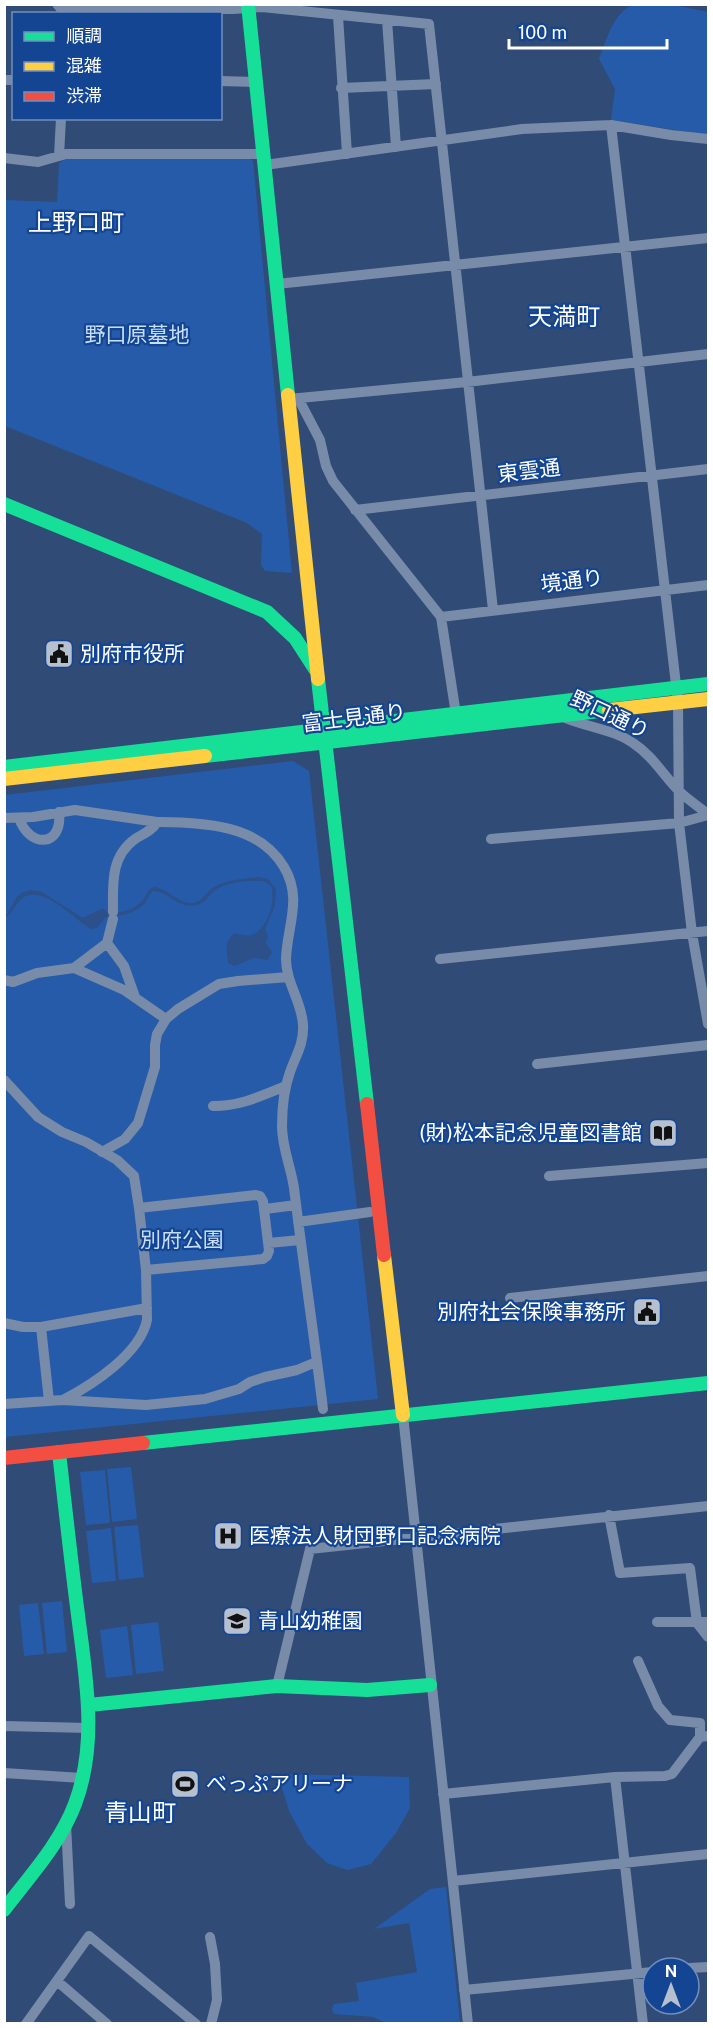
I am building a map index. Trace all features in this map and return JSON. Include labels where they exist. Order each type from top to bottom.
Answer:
[{"type":"street","points":[[248,6],[278,284],[293,398],[324,736],[403,1415],[430,1685],[468,2024]]},
{"type":"street","points":[[59,8],[248,6],[429,24],[493,610]]},
{"type":"street","points":[[338,16],[347,154]]},
{"type":"street","points":[[387,20],[396,147]]},
{"type":"street","points":[[222,81],[256,82]]},
{"type":"street","points":[[341,88],[436,84]]},
{"type":"street","points":[[59,156],[61,120]]},
{"type":"street","points":[[611,125],[678,702],[679,824],[692,933],[708,1024]]},
{"type":"street","points":[[4,158],[38,162],[66,154],[265,160],[347,154],[522,129],[611,125],[708,139]]},
{"type":"street","points":[[278,284],[708,238]]},
{"type":"street","points":[[293,398],[467,382],[708,354]]},
{"type":"street","points":[[293,398],[320,440],[326,466],[333,481],[441,617],[457,720]]},
{"type":"street","name":"東雲通","points":[[355,510],[708,469]]},
{"type":"street","points":[[4,504],[267,612],[280,621],[297,640],[318,678]]},
{"type":"street","name":"境通り","points":[[441,617],[708,585]]},
{"type":"street","points":[[457,720],[544,703],[708,684]]},
{"type":"street","points":[[4,767],[324,736],[457,720],[560,715],[708,699]]},
{"type":"street","name":"野口通り","points":[[544,703],[560,715],[579,724],[631,741],[650,756],[679,791],[708,815]]},
{"type":"street","name":"富士見通り","points":[[4,779],[324,736]]},
{"type":"street","points":[[4,818],[75,810],[157,822],[205,825],[239,831],[255,838],[284,866],[294,894],[294,911],[289,929],[286,960],[288,977],[303,1022],[303,1036],[302,1045],[289,1073],[282,1127],[284,1150],[291,1169],[313,1319],[323,1409]]},
{"type":"street","points":[[19,818],[22,827],[31,837],[45,839],[51,838],[58,831],[59,812]]},
{"type":"street","points":[[491,839],[679,824],[708,815]]},
{"type":"street","points":[[7,984],[37,973],[74,968],[107,943],[113,916],[114,877],[118,858],[130,844],[152,830],[157,822]]},
{"type":"street","points":[[440,959],[708,931]]},
{"type":"street","points":[[107,943],[124,966],[135,997]]},
{"type":"street","points":[[74,968],[112,984],[166,1019]]},
{"type":"street","points":[[102,1152],[125,1139],[138,1123],[155,1067],[154,1045],[157,1034],[166,1019],[219,984],[288,977]]},
{"type":"street","points":[[537,1064],[708,1045]]},
{"type":"street","points":[[5,1081],[38,1118],[117,1160],[134,1176],[146,1270],[146,1327],[132,1348],[111,1368],[63,1400]]},
{"type":"street","points":[[213,1106],[244,1103],[286,1086]]},
{"type":"street","points":[[549,1176],[708,1163]]},
{"type":"street","points":[[139,1208],[260,1196],[265,1209],[269,1243],[267,1256],[262,1259],[146,1270]]},
{"type":"street","points":[[265,1209],[296,1205]]},
{"type":"street","points":[[298,1222],[370,1212]]},
{"type":"street","points":[[269,1243],[300,1240]]},
{"type":"street","points":[[510,1298],[708,1276]]},
{"type":"street","points":[[4,1323],[22,1327],[41,1327],[147,1308]]},
{"type":"street","points":[[41,1327],[49,1401]]},
{"type":"street","points":[[4,1404],[63,1400],[146,1405],[205,1399],[239,1389],[265,1377],[297,1370],[316,1362]]},
{"type":"street","points":[[4,1458],[708,1383]]},
{"type":"street","points":[[4,1910],[66,1824],[87,1761],[89,1705],[59,1452]]},
{"type":"street","points":[[277,1686],[310,1549],[708,1506]]},
{"type":"street","points":[[609,1515],[620,1573],[690,1568],[697,1623],[708,1637]]},
{"type":"street","points":[[657,1622],[708,1622]]},
{"type":"street","points":[[443,1794],[615,1777],[672,1774],[704,1737],[700,1723],[670,1720],[658,1706],[638,1661]]},
{"type":"street","points":[[89,1705],[277,1686],[367,1690],[430,1685]]},
{"type":"street","points":[[4,1726],[89,1728]]},
{"type":"street","points":[[4,1773],[82,1778]]},
{"type":"street","points":[[615,1777],[643,2024]]},
{"type":"street","points":[[66,1824],[70,1904]]},
{"type":"street","points":[[453,1881],[708,1854]]},
{"type":"street","points":[[26,2024],[89,1936],[196,2024]]},
{"type":"street","points":[[210,1937],[216,1964],[217,2000],[211,2024]]},
{"type":"street","points":[[464,1990],[641,1973]]},
{"type":"street","points":[[57,1981],[107,2024]]},
{"type":"green space","points":[[635,4],[674,5],[708,12],[708,135],[611,120],[615,89],[599,59],[616,19],[627,8]]},
{"type":"green space","name":"野口原墓地","points":[[67,158],[249,158],[253,161],[292,573],[265,571],[261,565],[262,534],[247,523],[5,426],[5,200],[57,202],[59,163]]},
{"type":"green space","name":"別府公園","points":[[293,761],[309,771],[378,1399],[5,1437],[5,795]]},
{"type":"green space","points":[[131,1467],[137,1519],[112,1522],[107,1469]]},
{"type":"green space","points":[[105,1470],[110,1523],[86,1525],[80,1472]]},
{"type":"green space","points":[[138,1525],[144,1577],[119,1580],[114,1527]]},
{"type":"green space","points":[[111,1528],[116,1581],[92,1583],[86,1531]]},
{"type":"green space","points":[[62,1601],[67,1652],[47,1654],[42,1603]]},
{"type":"green space","points":[[38,1603],[44,1654],[24,1656],[19,1605]]},
{"type":"green space","points":[[158,1622],[164,1671],[136,1674],[131,1625]]},
{"type":"green space","points":[[127,1626],[133,1675],[106,1678],[100,1630]]},
{"type":"green space","points":[[283,1774],[409,1777],[410,1808],[396,1833],[371,1864],[347,1870],[327,1863],[307,1844],[289,1811],[282,1788]]},
{"type":"green space","points":[[446,1887],[460,2023],[386,2023],[373,2017],[334,2014],[332,2009],[334,2004],[359,2001],[356,1983],[417,1972],[409,1923],[374,1929],[430,1889]]},
{"type":"shaded area","points":[[259,877],[268,879],[276,889],[275,905],[265,929],[268,936],[266,943],[272,952],[268,960],[254,958],[235,966],[228,963],[227,946],[231,936],[235,933],[247,936],[254,934],[263,926],[270,913],[271,886],[264,881],[245,881],[225,885],[214,891],[202,903],[189,906],[153,891],[137,910],[106,917],[97,928],[91,929],[41,896],[24,897],[5,918],[16,898],[21,893],[31,890],[42,892],[83,918],[101,909],[107,913],[130,909],[141,902],[149,890],[154,887],[184,902],[194,903],[212,888],[226,882]]},
{"type":"traffic: fast","points":[[248,4],[288,395]]},
{"type":"traffic: fast","points":[[4,504],[267,612],[295,638],[315,669]]},
{"type":"traffic: fast","points":[[318,679],[367,1104]]},
{"type":"traffic: fast","points":[[4,767],[708,684]]},
{"type":"traffic: fast","points":[[205,756],[609,710]]},
{"type":"traffic: fast","points":[[143,1443],[708,1383]]},
{"type":"traffic: fast","points":[[4,1910],[43,1860],[69,1819],[82,1781],[86,1758],[87,1686],[59,1452]]},
{"type":"traffic: fast","points":[[89,1705],[277,1686],[367,1690],[430,1685]]},
{"type":"traffic: slow","points":[[288,395],[318,679]]},
{"type":"traffic: slow","points":[[609,710],[708,699]]},
{"type":"traffic: slow","points":[[4,779],[205,756]]},
{"type":"traffic: slow","points":[[384,1255],[403,1415]]},
{"type":"traffic: jam","points":[[367,1104],[384,1255]]},
{"type":"traffic: jam","points":[[4,1458],[143,1443]]},
{"type":"place","name":"別府市役所","points":[[59,654]]},
{"type":"place","name":"(財)松本記念児童図書館","points":[[663,1133]]},
{"type":"place","name":"別府社会保険事務所","points":[[647,1312]]},
{"type":"place","name":"医療法人財団野口記念病院","points":[[228,1536]]},
{"type":"place","name":"青山幼稚園","points":[[237,1621]]},
{"type":"place","name":"べっぷアリーナ","points":[[185,1784]]},
{"type":"district","name":"上野口町","points":[[76,223]]},
{"type":"district","name":"天満町","points":[[564,317]]},
{"type":"district","name":"青山町","points":[[140,1813]]}]
